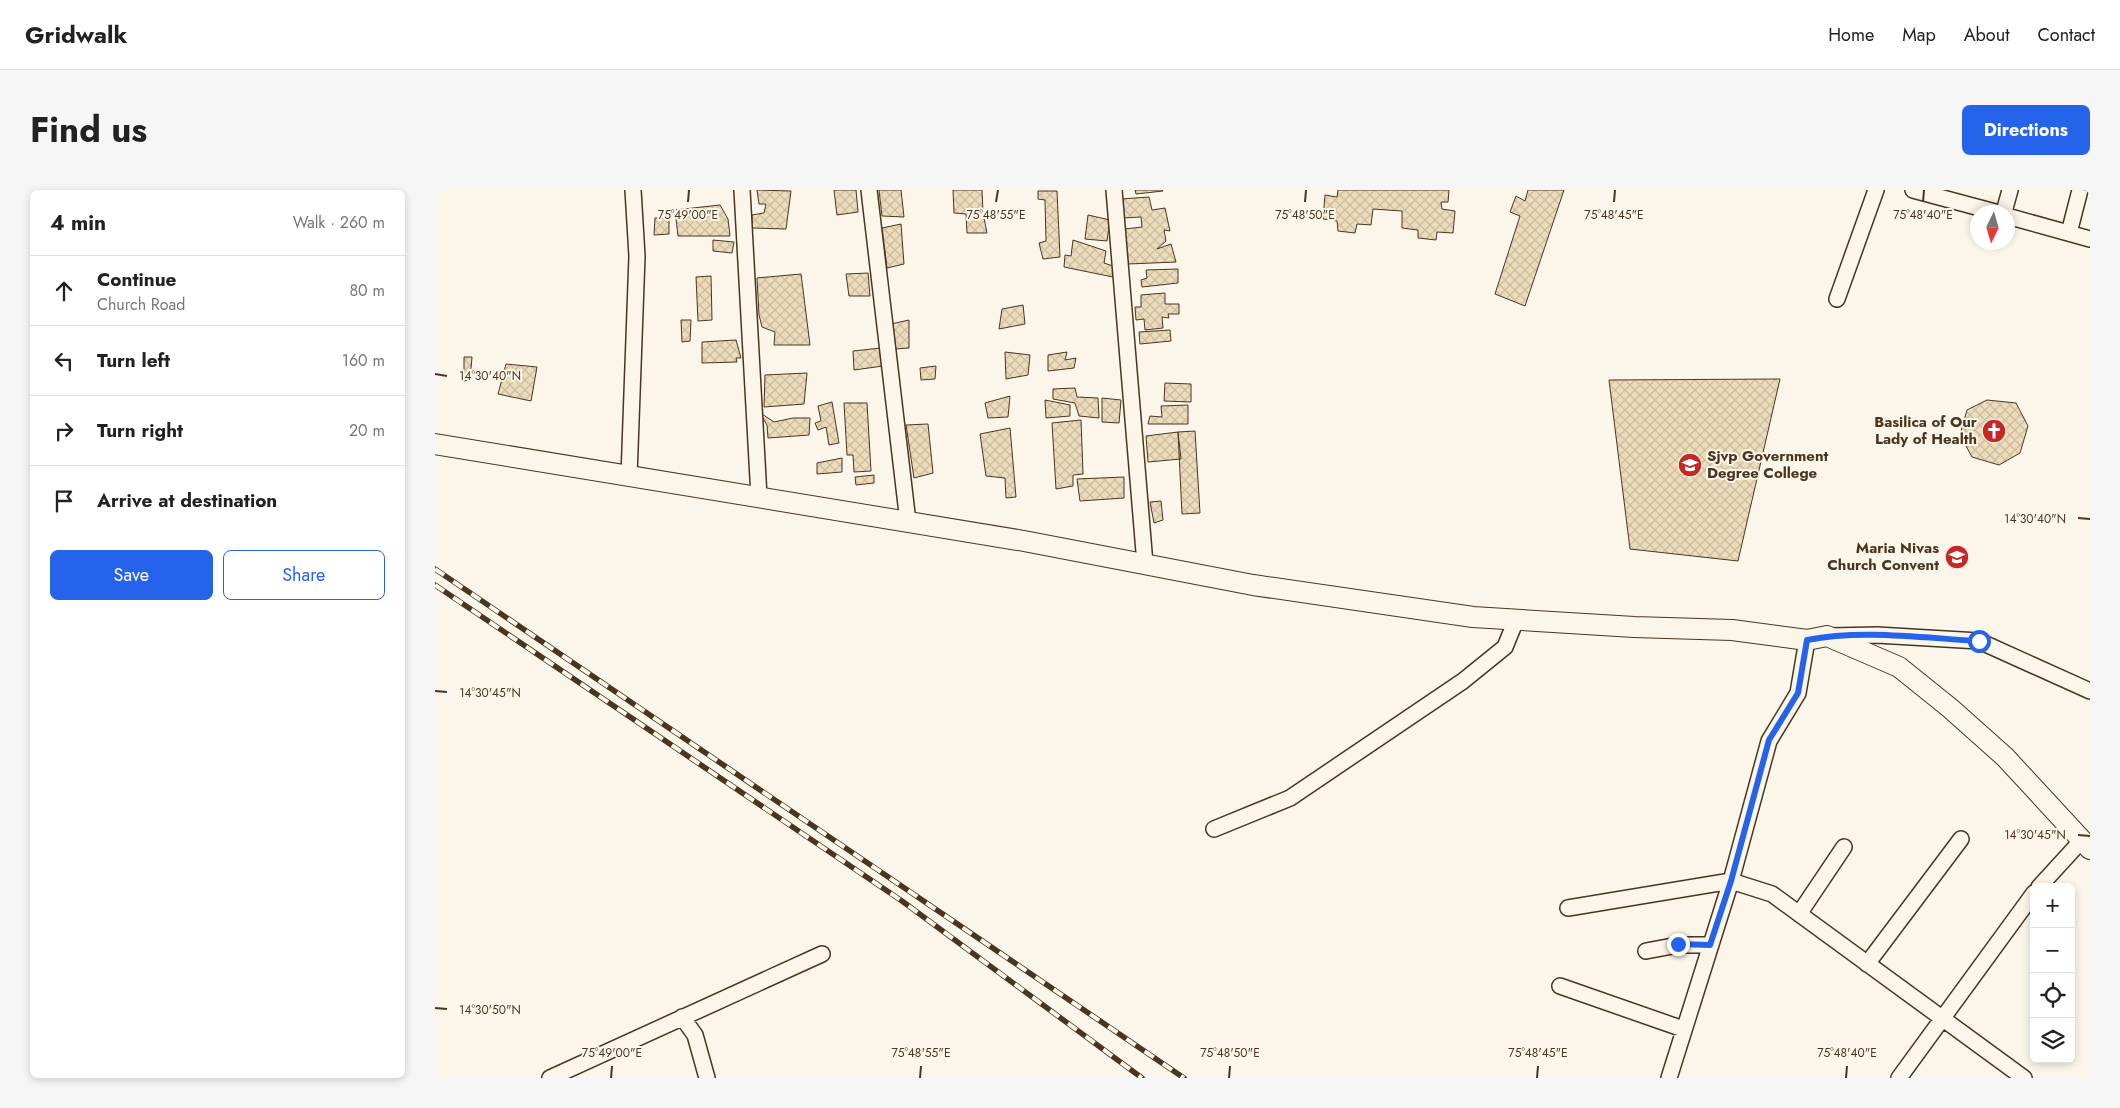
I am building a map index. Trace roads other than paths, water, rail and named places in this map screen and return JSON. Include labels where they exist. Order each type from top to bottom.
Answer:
[{"type":"main road","points":[[435,444],[1024,541],[1272,588],[1473,618],[1634,627],[1732,630],[1807,640],[1827,636],[1899,667],[1950,708],[2005,757],[2086,845]]},
{"type":"street","points":[[629,476],[637,256],[633,190]]},
{"type":"street","points":[[742,190],[759,498]]},
{"type":"street","points":[[869,190],[908,522]]},
{"type":"street","points":[[1114,190],[1145,564]]},
{"type":"street","points":[[1837,299],[1876,190]]},
{"type":"street","points":[[1913,190],[1943,194],[1975,205]]},
{"type":"street","points":[[2006,205],[2010,190]]},
{"type":"street","points":[[2069,233],[2080,190]]},
{"type":"street","points":[[2015,218],[2090,238]]},
{"type":"street","points":[[1214,829],[1290,798],[1463,681],[1505,647],[1516,620]]},
{"type":"street","points":[[1827,636],[1877,635],[1979,641],[2090,691]]},
{"type":"street","points":[[1669,1078],[1731,881],[1769,740],[1798,693],[1807,640]]},
{"type":"street","points":[[1867,964],[1961,839]]},
{"type":"street","points":[[2043,883],[2086,845]]},
{"type":"street","points":[[1799,914],[1844,847]]},
{"type":"street","points":[[1568,908],[1731,881],[1771,894],[2024,1078]]},
{"type":"street","points":[[1899,1078],[2030,898]]},
{"type":"street","points":[[1646,951],[1678,944],[1710,945]]},
{"type":"street","points":[[550,1078],[823,954]]},
{"type":"street","points":[[1561,986],[1683,1029]]},
{"type":"street","points":[[682,1017],[695,1035],[707,1078]]},
{"type":"railway","points":[[435,569],[1184,1078]]},
{"type":"railway","points":[[435,585],[902,901],[1142,1078]]},
{"type":"place","name":"Basilica of Our Lady of Health","points":[[1994,431]]},
{"type":"place","name":"Sjvp Government Degree College","points":[[1690,465]]},
{"type":"place","name":"Maria Nivas Church Convent","points":[[1957,557]]}]
